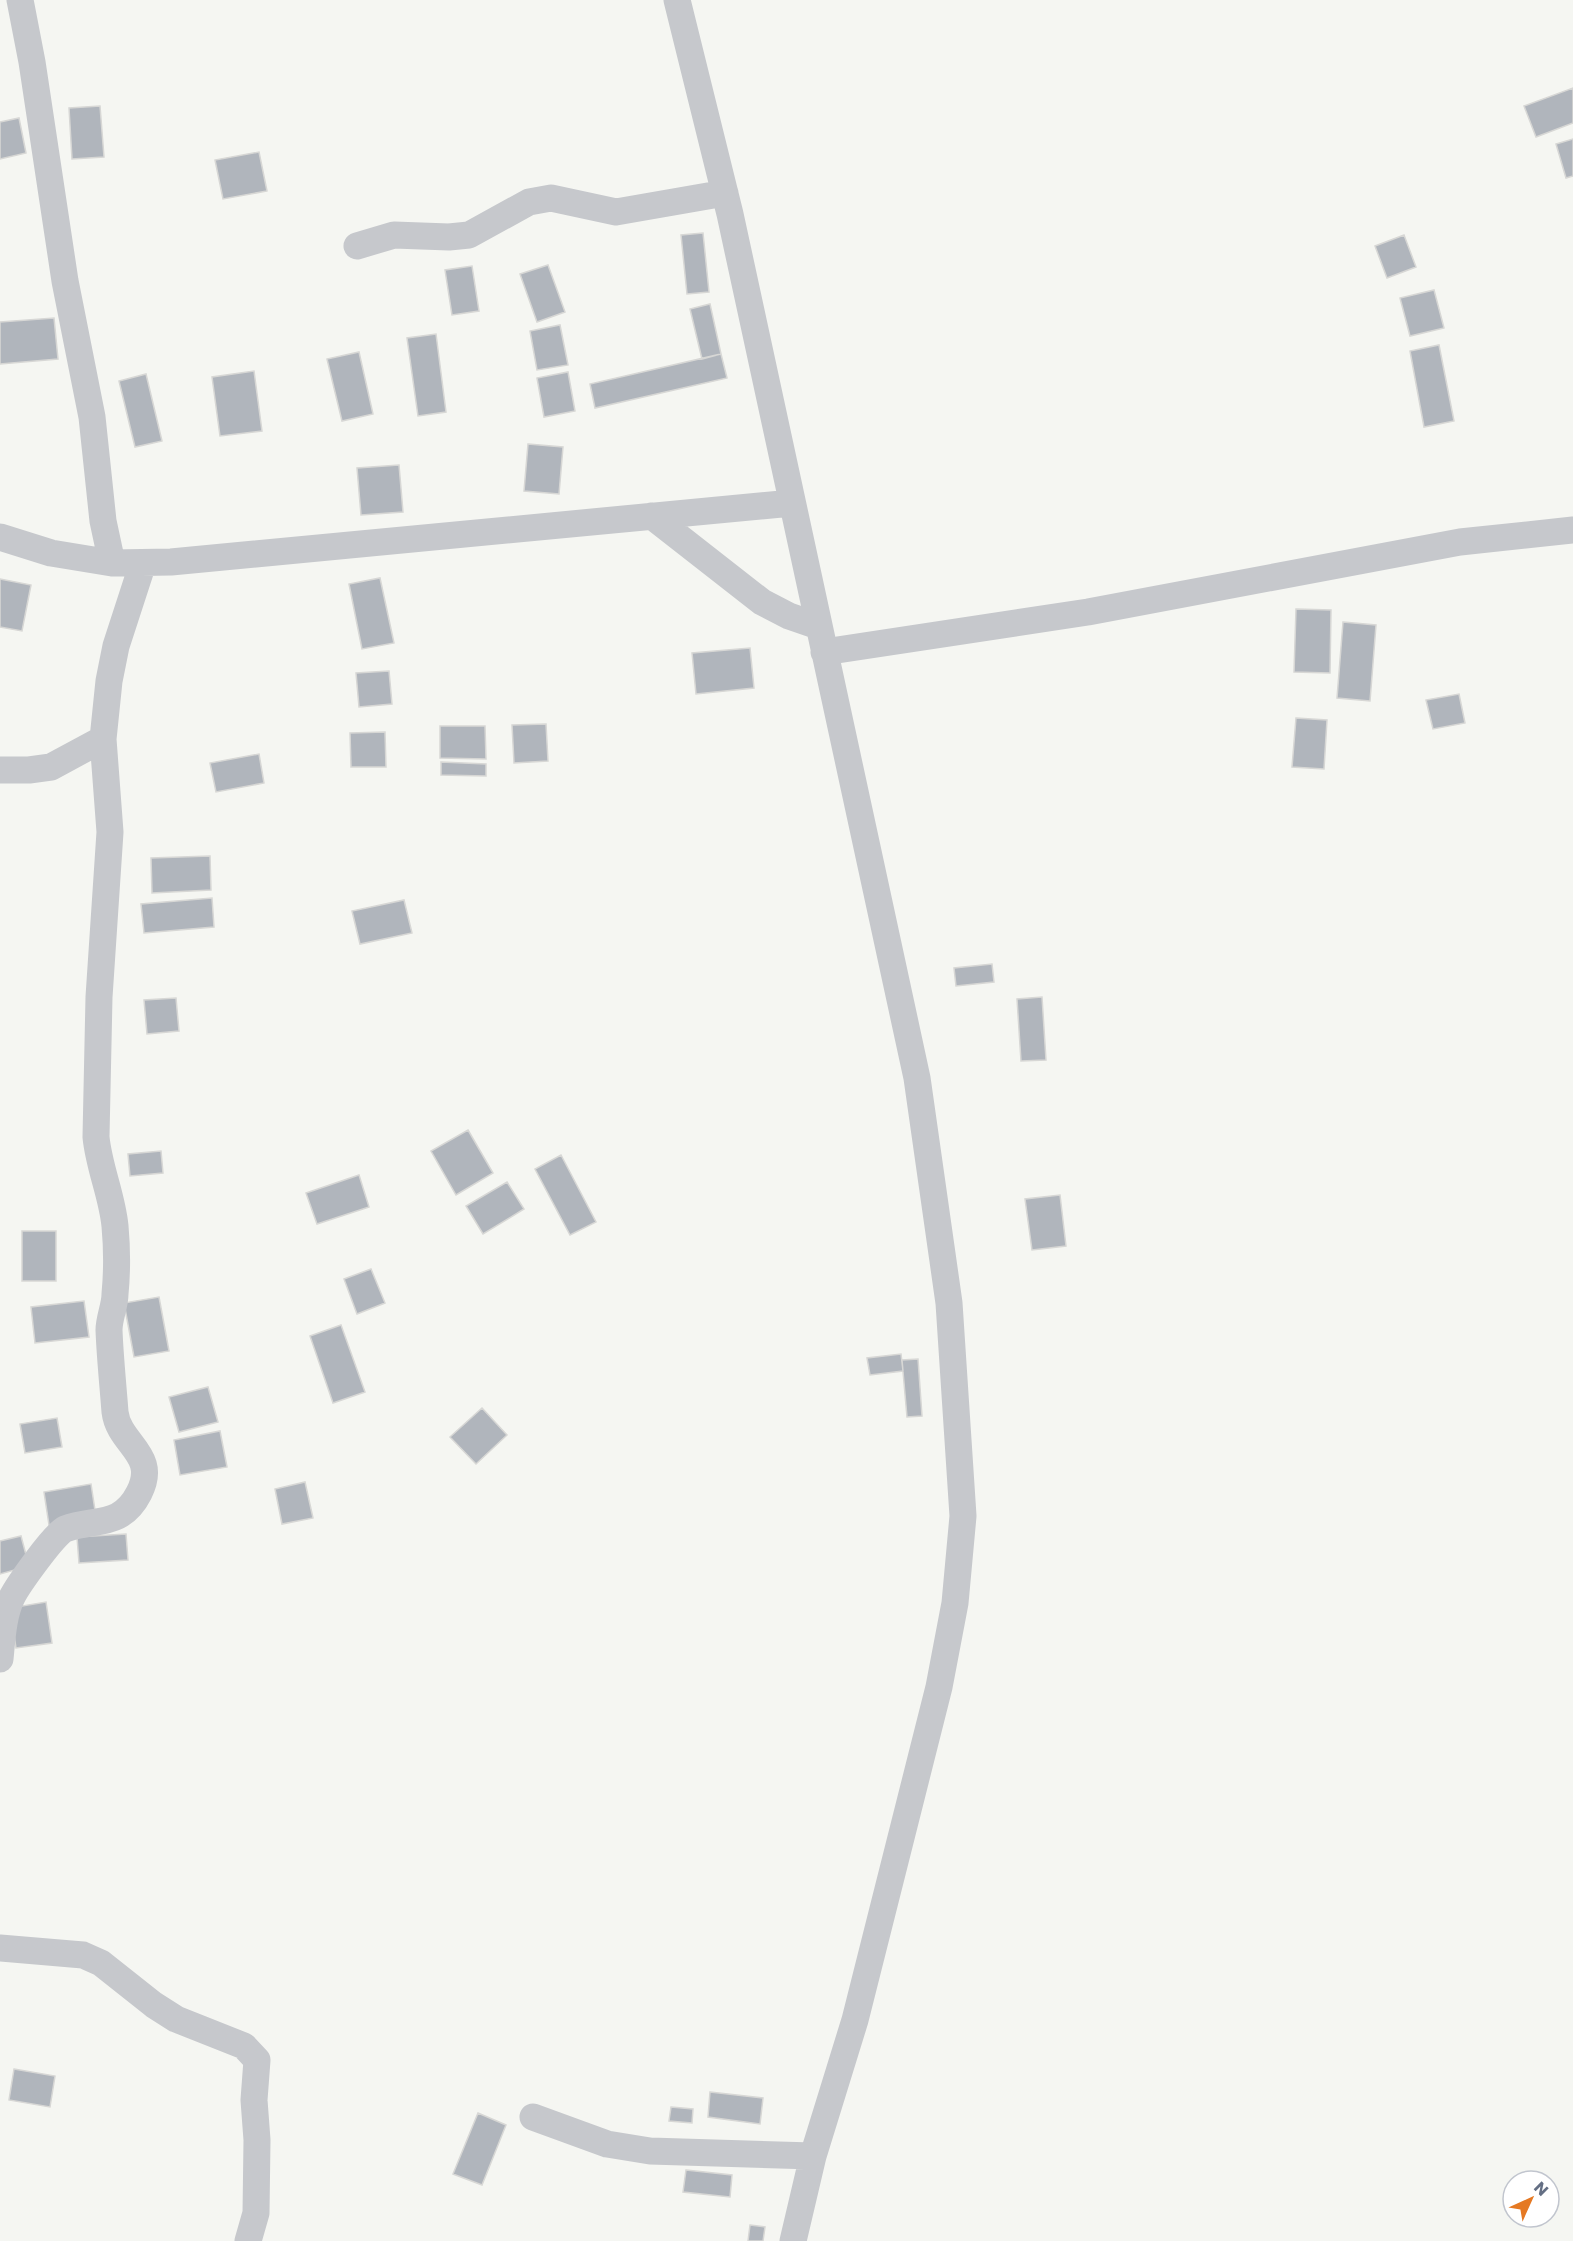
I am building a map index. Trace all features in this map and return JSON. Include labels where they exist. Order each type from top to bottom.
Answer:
[{"type":"street","points":[[20,0],[32,62],[65,281],[92,417],[104,521],[112,563]]},
{"type":"street","points":[[677,0],[725,193],[917,1078],[949,1303],[963,1516],[955,1604],[939,1687],[858,2008],[813,2156],[793,2241]]},
{"type":"street","points":[[357,246],[394,235],[449,237],[469,235],[529,202],[550,198],[616,212],[725,193]]},
{"type":"street","points":[[0,537],[51,553],[112,563],[171,562],[792,503]]},
{"type":"street","points":[[652,516],[762,602],[789,616],[821,639],[1088,612],[1460,542],[1573,530]]},
{"type":"street","points":[[0,1659],[3,1633],[12,1598],[54,1539],[63,1530],[115,1518],[129,1509],[140,1491],[145,1472],[141,1456],[121,1431],[116,1415],[109,1328],[116,1295],[115,1227],[107,1186],[98,1160],[96,1137],[99,997],[110,832],[103,739],[109,681],[116,645],[143,563]]},
{"type":"street","points":[[0,770],[51,767],[103,739]]},
{"type":"street","points":[[0,1948],[83,1955],[101,1963],[154,2006],[176,2019],[244,2046],[252,2052],[257,2060],[254,2100],[257,2150],[256,2213],[248,2241]]},
{"type":"street","points":[[533,2117],[607,2144],[650,2151],[813,2156]]},
{"type":"building","points":[[1573,88],[1573,123],[1536,137],[1524,106]]},
{"type":"building","points":[[100,106],[104,157],[72,159],[69,108]]},
{"type":"building","points":[[19,118],[26,153],[0,159],[0,122]]},
{"type":"building","points":[[1573,139],[1573,176],[1566,178],[1556,144]]},
{"type":"building","points":[[259,152],[267,191],[223,199],[215,160]]},
{"type":"building","points":[[703,233],[709,292],[687,294],[681,235]]},
{"type":"building","points":[[1404,235],[1416,267],[1387,278],[1375,246]]},
{"type":"building","points":[[548,265],[565,312],[537,322],[520,274]]},
{"type":"building","points":[[472,266],[479,311],[452,315],[445,270]]},
{"type":"building","points":[[1434,290],[1444,328],[1410,336],[1400,298]]},
{"type":"building","points":[[710,304],[721,354],[702,359],[690,309]]},
{"type":"building","points":[[54,318],[58,359],[0,364],[0,322]]},
{"type":"building","points":[[560,325],[568,365],[537,370],[530,331]]},
{"type":"building","points":[[436,334],[446,412],[418,416],[407,338]]},
{"type":"building","points":[[1439,345],[1454,421],[1424,427],[1410,351]]},
{"type":"building","points":[[359,352],[373,414],[342,421],[327,359]]},
{"type":"building","points":[[721,354],[727,378],[595,408],[590,384]]},
{"type":"building","points":[[254,371],[262,431],[220,436],[212,377]]},
{"type":"building","points":[[568,372],[575,411],[544,417],[537,378]]},
{"type":"building","points":[[146,374],[162,441],[135,447],[119,381]]},
{"type":"building","points":[[528,444],[563,447],[559,494],[524,491]]},
{"type":"building","points":[[399,465],[403,512],[361,515],[357,468]]},
{"type":"building","points":[[380,578],[394,643],[362,649],[349,584]]},
{"type":"building","points":[[0,579],[31,585],[22,631],[0,627]]},
{"type":"building","points":[[1296,609],[1331,610],[1330,673],[1294,672]]},
{"type":"building","points":[[1343,622],[1376,625],[1370,701],[1337,698]]},
{"type":"building","points":[[750,648],[754,688],[696,694],[692,653]]},
{"type":"building","points":[[389,671],[392,704],[359,707],[356,673]]},
{"type":"building","points":[[1459,694],[1465,723],[1433,729],[1426,700]]},
{"type":"building","points":[[1296,718],[1327,720],[1324,769],[1292,767]]},
{"type":"building","points":[[546,724],[548,761],[514,763],[512,725]]},
{"type":"building","points":[[440,726],[485,726],[486,759],[440,758]]},
{"type":"building","points":[[385,732],[386,767],[351,767],[350,733]]},
{"type":"building","points":[[259,754],[264,783],[216,792],[210,763]]},
{"type":"building","points":[[441,762],[486,764],[486,776],[441,775]]},
{"type":"building","points":[[210,856],[211,890],[152,893],[151,858]]},
{"type":"building","points":[[212,898],[214,927],[144,933],[141,904]]},
{"type":"building","points":[[404,900],[412,933],[360,944],[352,911]]},
{"type":"building","points":[[992,964],[994,982],[956,986],[954,968]]},
{"type":"building","points":[[1042,997],[1046,1060],[1021,1061],[1017,999]]},
{"type":"building","points":[[176,998],[179,1031],[147,1034],[144,1000]]},
{"type":"building","points":[[468,1130],[493,1173],[456,1195],[431,1151]]},
{"type":"building","points":[[161,1151],[163,1173],[130,1176],[128,1154]]},
{"type":"building","points":[[561,1155],[596,1222],[570,1235],[535,1169]]},
{"type":"building","points":[[359,1175],[369,1207],[317,1224],[306,1193]]},
{"type":"building","points":[[507,1182],[524,1209],[483,1234],[466,1206]]},
{"type":"building","points":[[1060,1195],[1066,1246],[1032,1250],[1025,1199]]},
{"type":"building","points":[[22,1231],[56,1231],[56,1281],[22,1281]]},
{"type":"building","points":[[371,1269],[385,1303],[357,1314],[344,1279]]},
{"type":"building","points":[[159,1297],[169,1351],[134,1357],[124,1303]]},
{"type":"building","points":[[84,1301],[89,1337],[35,1343],[31,1307]]},
{"type":"building","points":[[341,1325],[365,1392],[333,1403],[310,1336]]},
{"type":"building","points":[[901,1354],[903,1371],[870,1375],[867,1358]]},
{"type":"building","points":[[918,1359],[922,1416],[907,1417],[902,1360]]},
{"type":"building","points":[[208,1387],[218,1422],[179,1432],[169,1397]]},
{"type":"building","points":[[482,1408],[507,1435],[476,1464],[450,1437]]},
{"type":"building","points":[[57,1418],[62,1447],[25,1453],[20,1424]]},
{"type":"building","points":[[220,1431],[227,1467],[180,1475],[174,1440]]},
{"type":"building","points":[[305,1482],[313,1518],[282,1524],[275,1489]]},
{"type":"building","points":[[91,1484],[96,1517],[49,1525],[44,1492]]},
{"type":"building","points":[[126,1534],[128,1560],[79,1563],[77,1537]]},
{"type":"building","points":[[21,1536],[29,1566],[0,1574],[0,1541]]},
{"type":"building","points":[[46,1602],[52,1643],[16,1648],[10,1608]]},
{"type":"building","points":[[14,2069],[55,2076],[50,2107],[9,2100]]},
{"type":"building","points":[[710,2092],[763,2098],[760,2124],[708,2117]]},
{"type":"building","points":[[671,2107],[693,2109],[692,2123],[669,2121]]},
{"type":"building","points":[[478,2113],[506,2125],[482,2185],[453,2174]]},
{"type":"building","points":[[686,2170],[732,2175],[730,2197],[683,2192]]},
{"type":"building","points":[[750,2225],[765,2227],[763,2241],[748,2241]]}]
